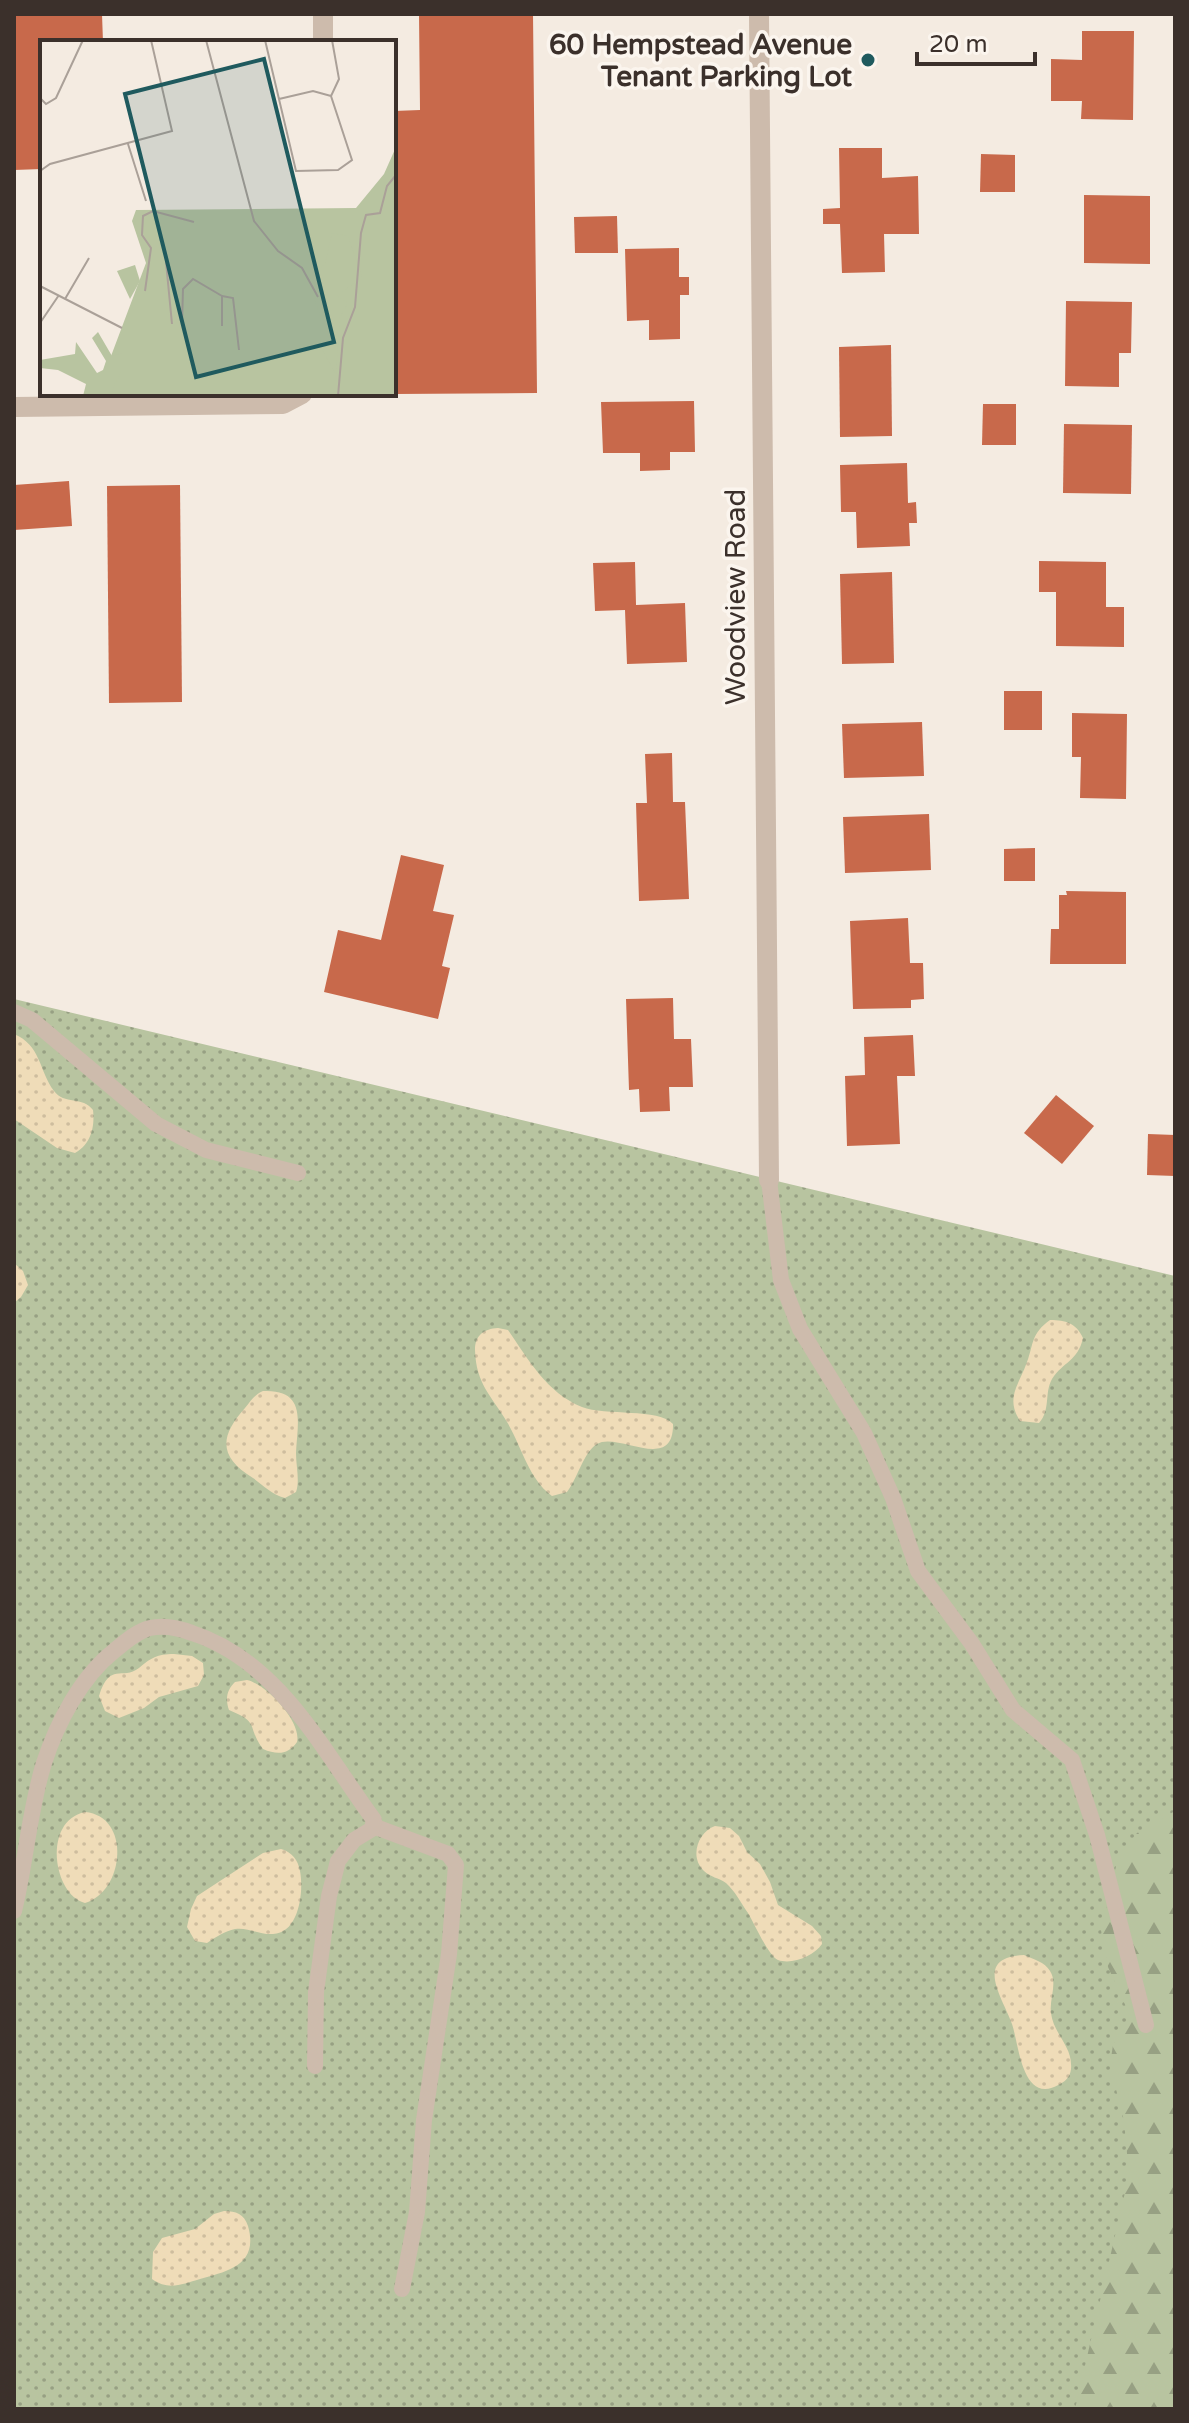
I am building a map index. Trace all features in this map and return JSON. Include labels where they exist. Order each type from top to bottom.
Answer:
[{"type":"street","points":[[323,14],[323,40]]},
{"type":"street","name":"Woodview Road","points":[[759,14],[769,1180]]},
{"type":"street","points":[[14,407],[283,404],[298,396]]},
{"type":"lane","points":[[14,1012],[32,1020],[156,1124],[206,1150],[298,1173]]},
{"type":"lane","points":[[769,1180],[781,1280],[800,1329],[864,1433],[893,1498],[918,1571],[972,1644],[1013,1710],[1072,1760],[1097,1835],[1146,2025]]},
{"type":"lane","points":[[14,1911],[41,1775],[59,1727],[80,1689],[104,1658],[149,1628],[178,1628],[204,1637],[231,1651],[263,1675],[306,1724],[374,1820],[372,1829],[354,1840],[338,1861],[329,1896],[316,1992],[315,2066]]},
{"type":"lane","points":[[373,1826],[448,1854],[456,1865],[449,1954],[424,2120],[417,2212],[402,2289]]},
{"type":"green space","points":[[14,999],[1175,1276],[1175,2409],[14,2409]]},
{"type":"green space","points":[[1175,1811],[1175,2409],[1075,2409],[1129,2175],[1124,2121],[1110,2065],[1113,2045],[1123,2027],[1132,2020],[1108,1967],[1101,1930],[1118,1858],[1137,1833]]},
{"type":"sand","points":[[14,1034],[30,1045],[58,1095],[84,1103],[93,1110],[91,1134],[85,1145],[75,1153],[57,1148],[14,1119]]},
{"type":"sand","points":[[14,1263],[23,1271],[28,1285],[14,1303]]},
{"type":"sand","points":[[1050,1320],[1070,1323],[1083,1338],[1081,1346],[1052,1379],[1045,1413],[1039,1423],[1020,1421],[1014,1405],[1015,1392],[1036,1334]]},
{"type":"sand","points":[[498,1328],[508,1330],[539,1374],[570,1401],[592,1410],[666,1419],[673,1424],[671,1439],[655,1449],[606,1441],[597,1444],[588,1453],[567,1492],[552,1496],[531,1471],[478,1372],[477,1340],[485,1331]]},
{"type":"sand","points":[[263,1391],[287,1396],[297,1410],[297,1488],[296,1492],[285,1498],[242,1470],[226,1446],[236,1418]]},
{"type":"sand","points":[[174,1654],[192,1656],[203,1663],[204,1675],[198,1686],[159,1697],[144,1708],[119,1718],[105,1711],[99,1696],[112,1675],[133,1672],[155,1657]]},
{"type":"sand","points":[[247,1680],[272,1696],[294,1724],[297,1742],[286,1752],[263,1749],[249,1722],[229,1710],[227,1698],[230,1688],[235,1682]]},
{"type":"sand","points":[[85,1812],[100,1817],[110,1826],[116,1839],[117,1854],[115,1870],[108,1884],[98,1896],[85,1903],[65,1887],[57,1858],[62,1829],[71,1818]]},
{"type":"sand","points":[[715,1826],[730,1828],[739,1836],[747,1852],[760,1864],[778,1905],[812,1926],[821,1936],[822,1944],[814,1952],[790,1961],[774,1958],[732,1890],[699,1865],[696,1852],[700,1839]]},
{"type":"sand","points":[[281,1849],[296,1860],[301,1880],[298,1910],[289,1927],[273,1934],[235,1929],[207,1943],[195,1941],[187,1927],[197,1896],[263,1853]]},
{"type":"sand","points":[[1024,1955],[1045,1965],[1050,1971],[1052,2020],[1070,2057],[1071,2070],[1067,2078],[1047,2089],[1037,2087],[1024,2070],[1012,2024],[995,1980],[999,1963],[1008,1957]]},
{"type":"sand","points":[[224,2211],[239,2214],[248,2226],[249,2250],[239,2264],[221,2273],[176,2285],[164,2285],[152,2279],[153,2252],[162,2238],[195,2229],[214,2214]]},
{"type":"building","points":[[14,14],[102,14],[103,40],[40,40],[40,169],[14,170]]},
{"type":"building","points":[[419,14],[533,14],[537,393],[396,394],[396,111],[420,110]]},
{"type":"building","points":[[1082,31],[1134,31],[1133,120],[1081,119],[1082,101],[1051,101],[1051,59],[1082,60]]},
{"type":"building","points":[[839,148],[882,148],[882,178],[918,176],[919,234],[884,234],[885,272],[842,273],[840,224],[823,224],[823,209],[840,208]]},
{"type":"building","points":[[981,154],[1015,155],[1015,192],[980,192]]},
{"type":"building","points":[[1084,195],[1150,196],[1150,264],[1084,263]]},
{"type":"building","points":[[617,216],[618,253],[575,253],[574,217]]},
{"type":"building","points":[[679,248],[679,277],[689,277],[689,295],[680,295],[680,339],[649,340],[649,320],[627,321],[625,249]]},
{"type":"building","points":[[1066,301],[1132,302],[1131,353],[1119,353],[1119,387],[1065,386]]},
{"type":"building","points":[[891,345],[892,436],[840,437],[839,347]]},
{"type":"building","points":[[694,401],[695,452],[670,452],[670,470],[640,471],[640,453],[603,453],[601,402]]},
{"type":"building","points":[[983,404],[1016,404],[1016,445],[982,445]]},
{"type":"building","points":[[1064,424],[1132,425],[1131,494],[1063,493]]},
{"type":"building","points":[[907,463],[908,503],[916,502],[917,523],[909,523],[910,546],[857,548],[856,512],[841,512],[840,465]]},
{"type":"building","points":[[69,481],[72,526],[14,530],[14,485]]},
{"type":"building","points":[[180,485],[182,702],[109,703],[107,486]]},
{"type":"building","points":[[1039,561],[1106,562],[1106,607],[1124,607],[1124,647],[1056,646],[1056,592],[1039,592]]},
{"type":"building","points":[[635,562],[636,605],[685,603],[687,662],[627,664],[625,610],[595,611],[593,563]]},
{"type":"building","points":[[892,572],[894,663],[842,664],[840,574]]},
{"type":"building","points":[[1004,691],[1042,691],[1042,730],[1004,730]]},
{"type":"building","points":[[1072,713],[1127,714],[1126,799],[1080,798],[1081,757],[1072,757]]},
{"type":"building","points":[[922,722],[924,776],[844,778],[842,724]]},
{"type":"building","points":[[672,753],[673,802],[685,802],[689,899],[639,901],[636,803],[647,803],[645,754]]},
{"type":"building","points":[[929,814],[931,870],[845,873],[843,817]]},
{"type":"building","points":[[1035,848],[1035,881],[1004,881],[1004,849]]},
{"type":"building","points":[[401,855],[444,865],[433,911],[454,915],[442,966],[450,968],[438,1019],[324,992],[338,930],[381,940]]},
{"type":"building","points":[[1066,891],[1126,892],[1126,964],[1050,964],[1051,929],[1059,929],[1059,895],[1067,895]]},
{"type":"building","points":[[908,918],[910,963],[923,963],[924,999],[911,1000],[911,1008],[853,1009],[850,921]]},
{"type":"building","points":[[673,998],[674,1039],[691,1039],[693,1087],[669,1087],[670,1111],[640,1112],[639,1089],[629,1090],[626,999]]},
{"type":"building","points":[[913,1035],[915,1076],[897,1076],[900,1144],[847,1146],[845,1076],[865,1075],[864,1037]]},
{"type":"building","points":[[1056,1095],[1094,1126],[1062,1164],[1024,1133]]},
{"type":"building","points":[[1148,1134],[1175,1135],[1175,1176],[1147,1175]]},
{"type":"place","name":"60 Hempstead Avenue Tenant Parking Lot","points":[[868,60]]}]
